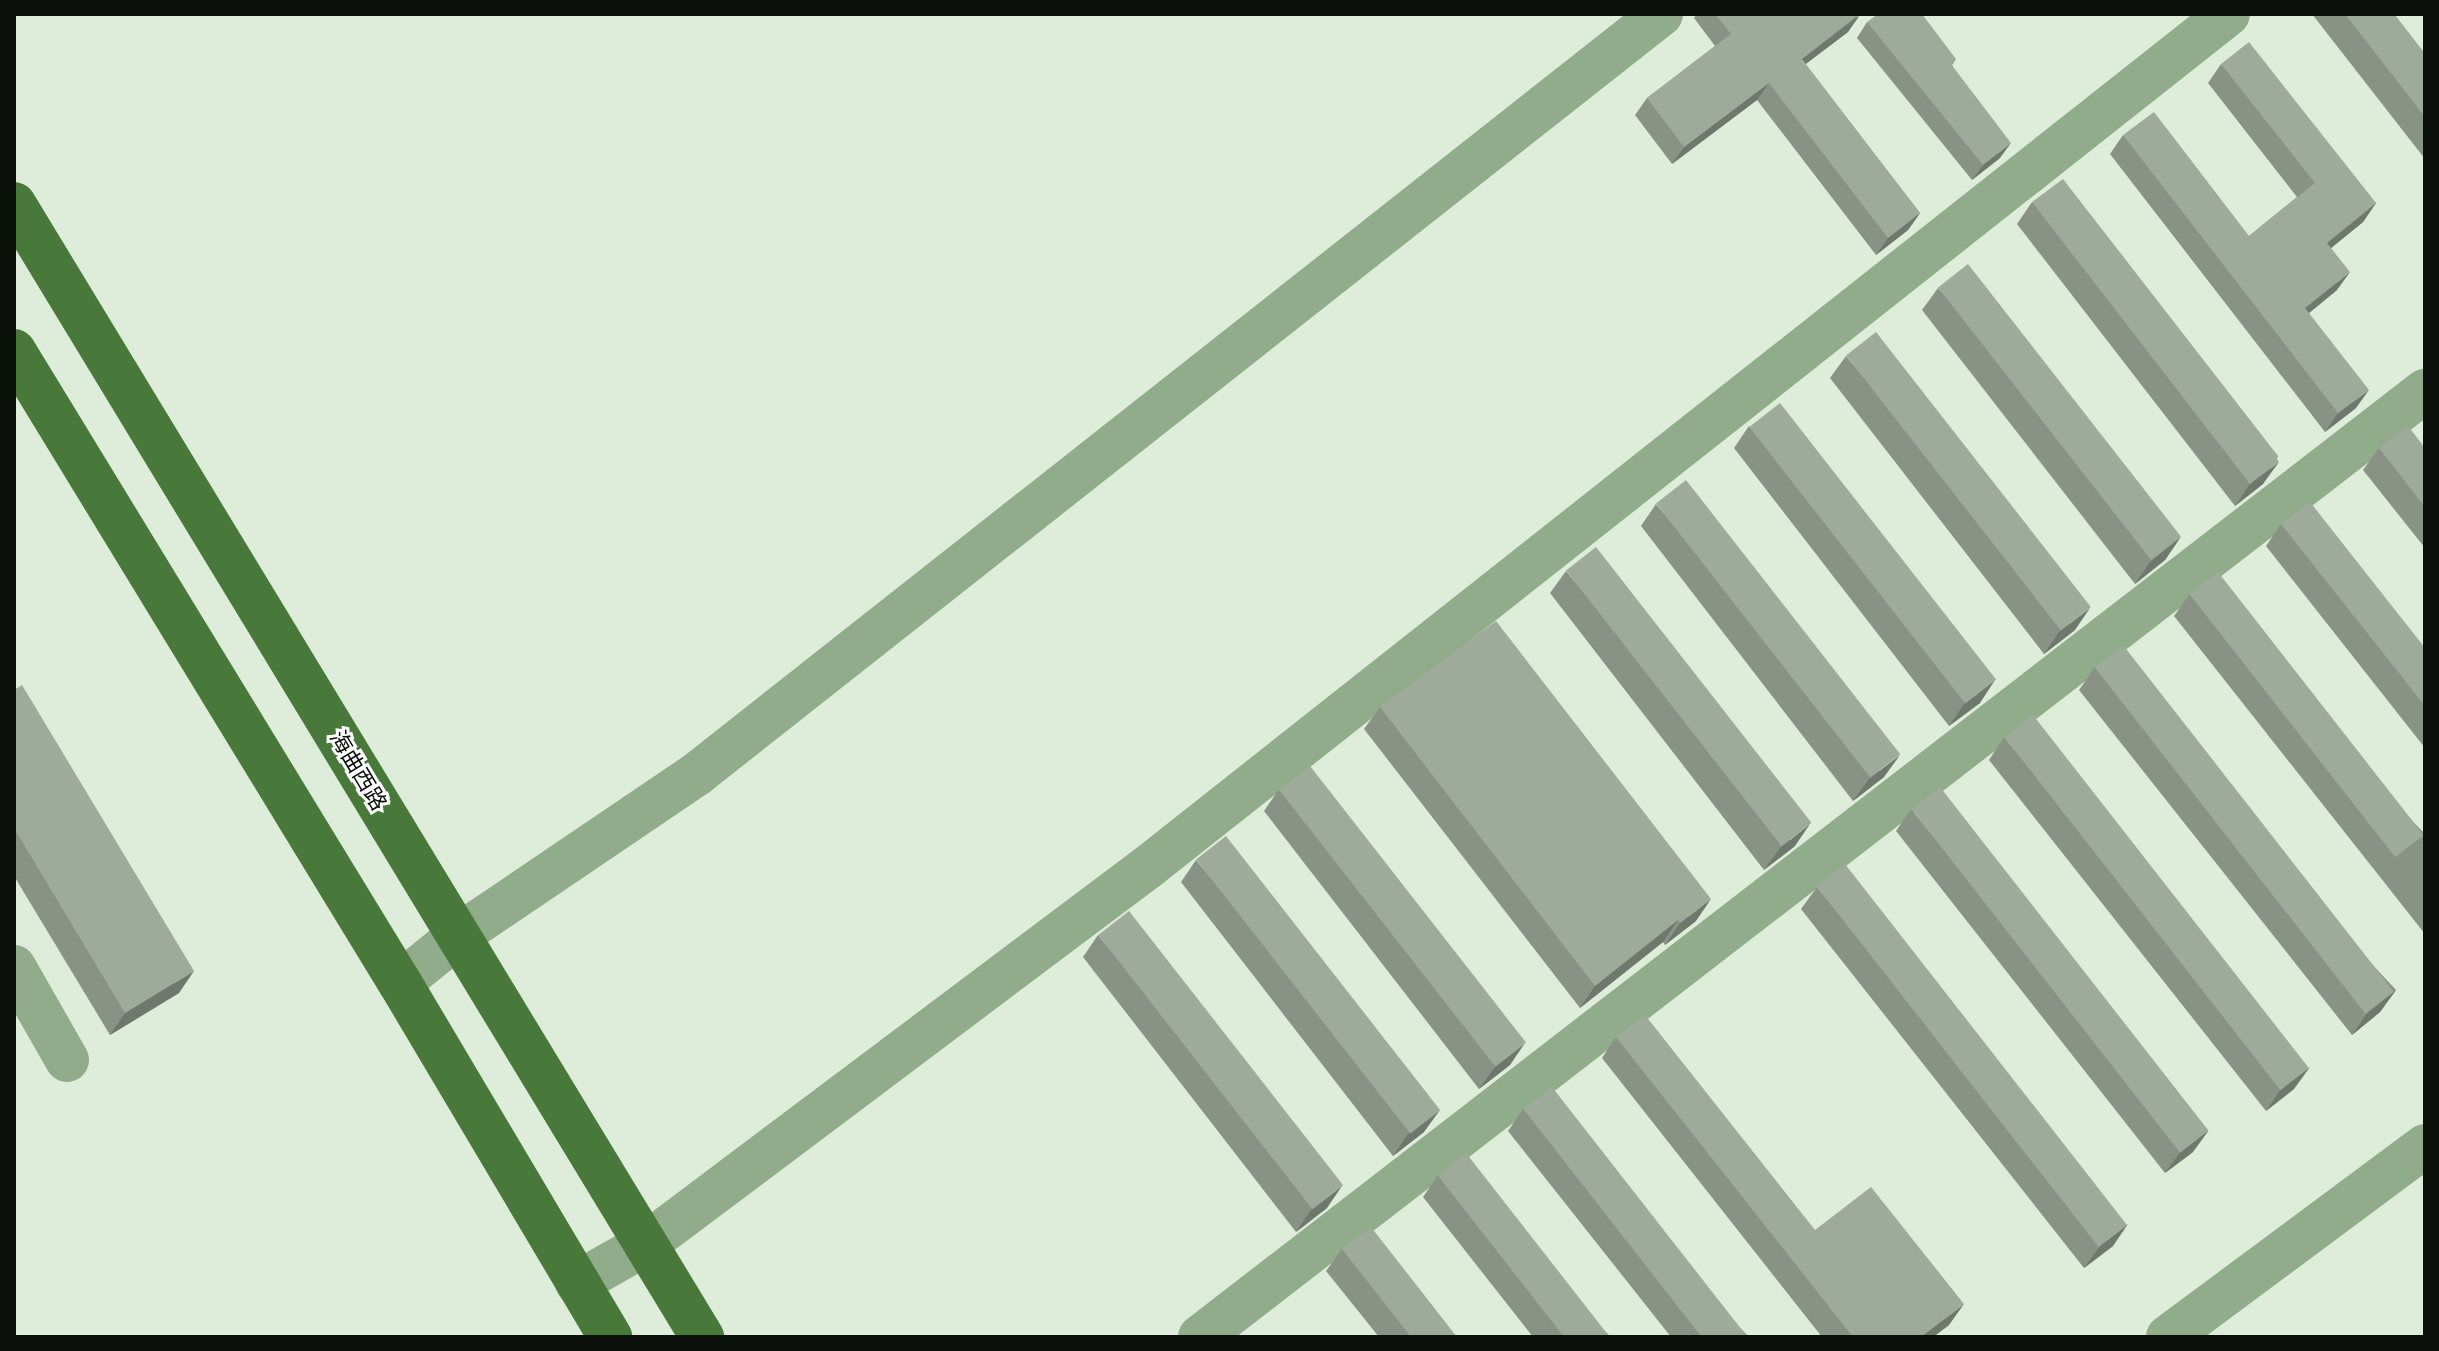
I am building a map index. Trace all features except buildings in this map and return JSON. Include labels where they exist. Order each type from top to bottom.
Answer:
[{"type":"main road","name":"海曲西路","points":[[14,204],[702,1337]]},
{"type":"main road","points":[[14,351],[400,983],[610,1337]]},
{"type":"street","points":[[400,983],[459,935],[698,773],[1661,14]]},
{"type":"street","points":[[577,1283],[646,1244],[1148,867],[2228,14]]},
{"type":"street","points":[[1200,1337],[2425,391]]},
{"type":"street","points":[[14,967],[67,1060]]},
{"type":"street","points":[[2168,1337],[2425,1146]]}]
